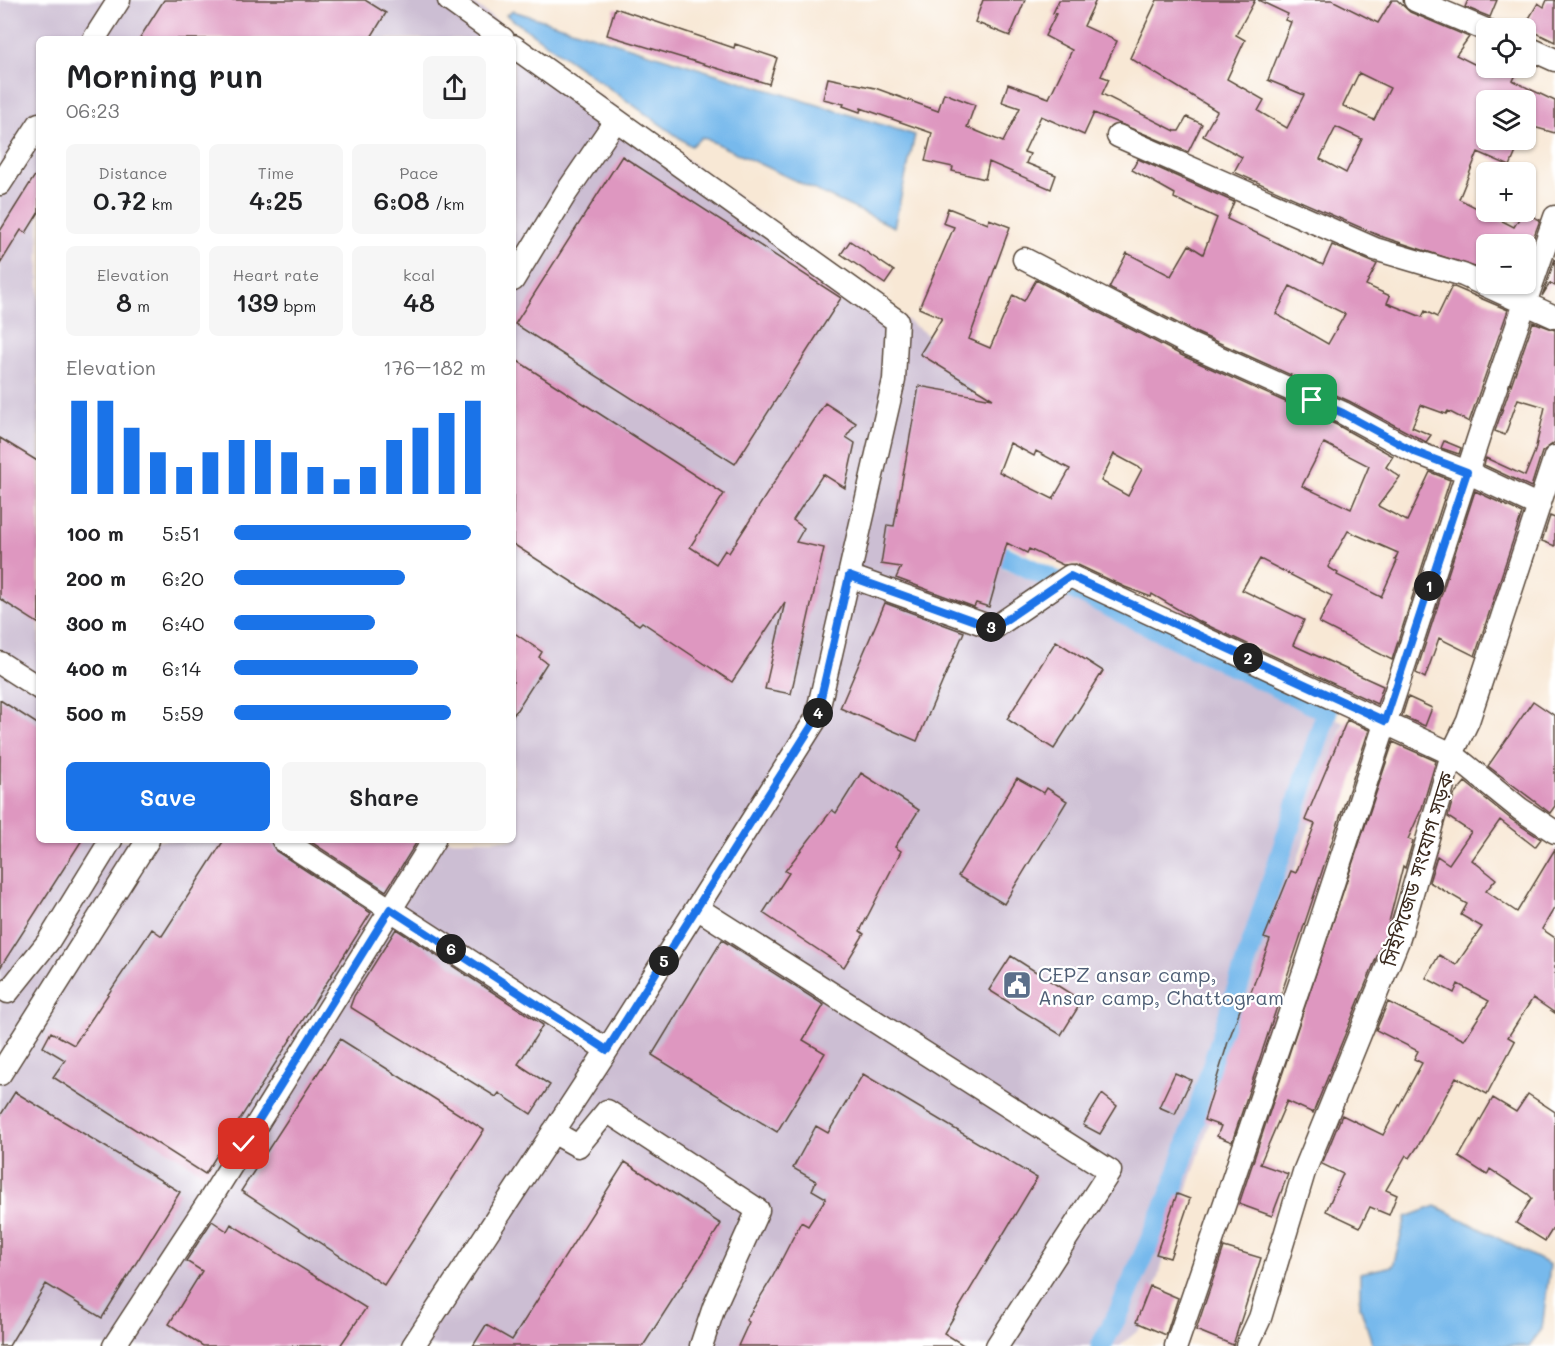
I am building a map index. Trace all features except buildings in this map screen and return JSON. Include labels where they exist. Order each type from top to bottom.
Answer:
[{"type":"street","points":[[96,36],[119,0]]},
{"type":"street","points":[[449,0],[499,36]]},
{"type":"street","points":[[1415,0],[1476,26]]},
{"type":"street","points":[[413,1346],[607,1050],[816,719],[894,380],[897,321],[516,48]]},
{"type":"street","points":[[1536,51],[1555,60]]},
{"type":"street","points":[[516,275],[566,193],[616,120]]},
{"type":"street","points":[[0,184],[36,133]]},
{"type":"street","points":[[1119,136],[1375,249],[1463,275],[1555,317]]},
{"type":"street","points":[[1176,1346],[1307,963],[1467,472],[1555,217]]},
{"type":"street","points":[[1023,259],[1189,344],[1343,413],[1415,452],[1467,472],[1539,506]]},
{"type":"street","name":"সিইপিজেড সংযোগ সড়ক","points":[[1248,1346],[1260,1318],[1304,1172],[1399,938],[1452,754],[1468,721],[1555,457]]},
{"type":"street","points":[[849,576],[994,628],[1070,576],[1452,754],[1520,809],[1555,832]]},
{"type":"street","points":[[0,663],[36,686]]},
{"type":"street","points":[[39,1013],[4,993],[48,942],[109,843]]},
{"type":"street","points":[[0,1074],[146,843]]},
{"type":"street","points":[[288,843],[607,1050]]},
{"type":"street","points":[[114,1346],[212,1198],[432,843]]},
{"type":"street","points":[[697,908],[1110,1171],[997,1346]]},
{"type":"street","points":[[553,1132],[579,1146],[607,1111],[758,1210],[714,1307],[701,1346]]},
{"type":"shaded area","points":[[0,0],[468,0],[981,374],[927,537],[1038,583],[1344,722],[1141,1328],[1120,1346],[0,1346]]},
{"type":"water","points":[[513,11],[915,135],[894,227],[702,137],[691,146],[506,15]]},
{"type":"water","points":[[1436,1206],[1550,1265],[1542,1329],[1529,1346],[1373,1346],[1360,1306],[1360,1273],[1393,1266],[1406,1217]]},
{"type":"waterway","points":[[985,547],[1327,711],[1173,1188],[1120,1310],[1101,1346]]},
{"type":"place","name":"CEPZ ansar camp, Ansar camp, Chattogram","points":[[1017,985]]},
{"type":"route","points":[[244,1144],[390,909],[607,1050],[816,719],[849,576],[994,628],[1070,576],[1385,721],[1467,472],[1415,452],[1343,413],[1312,400]]}]
